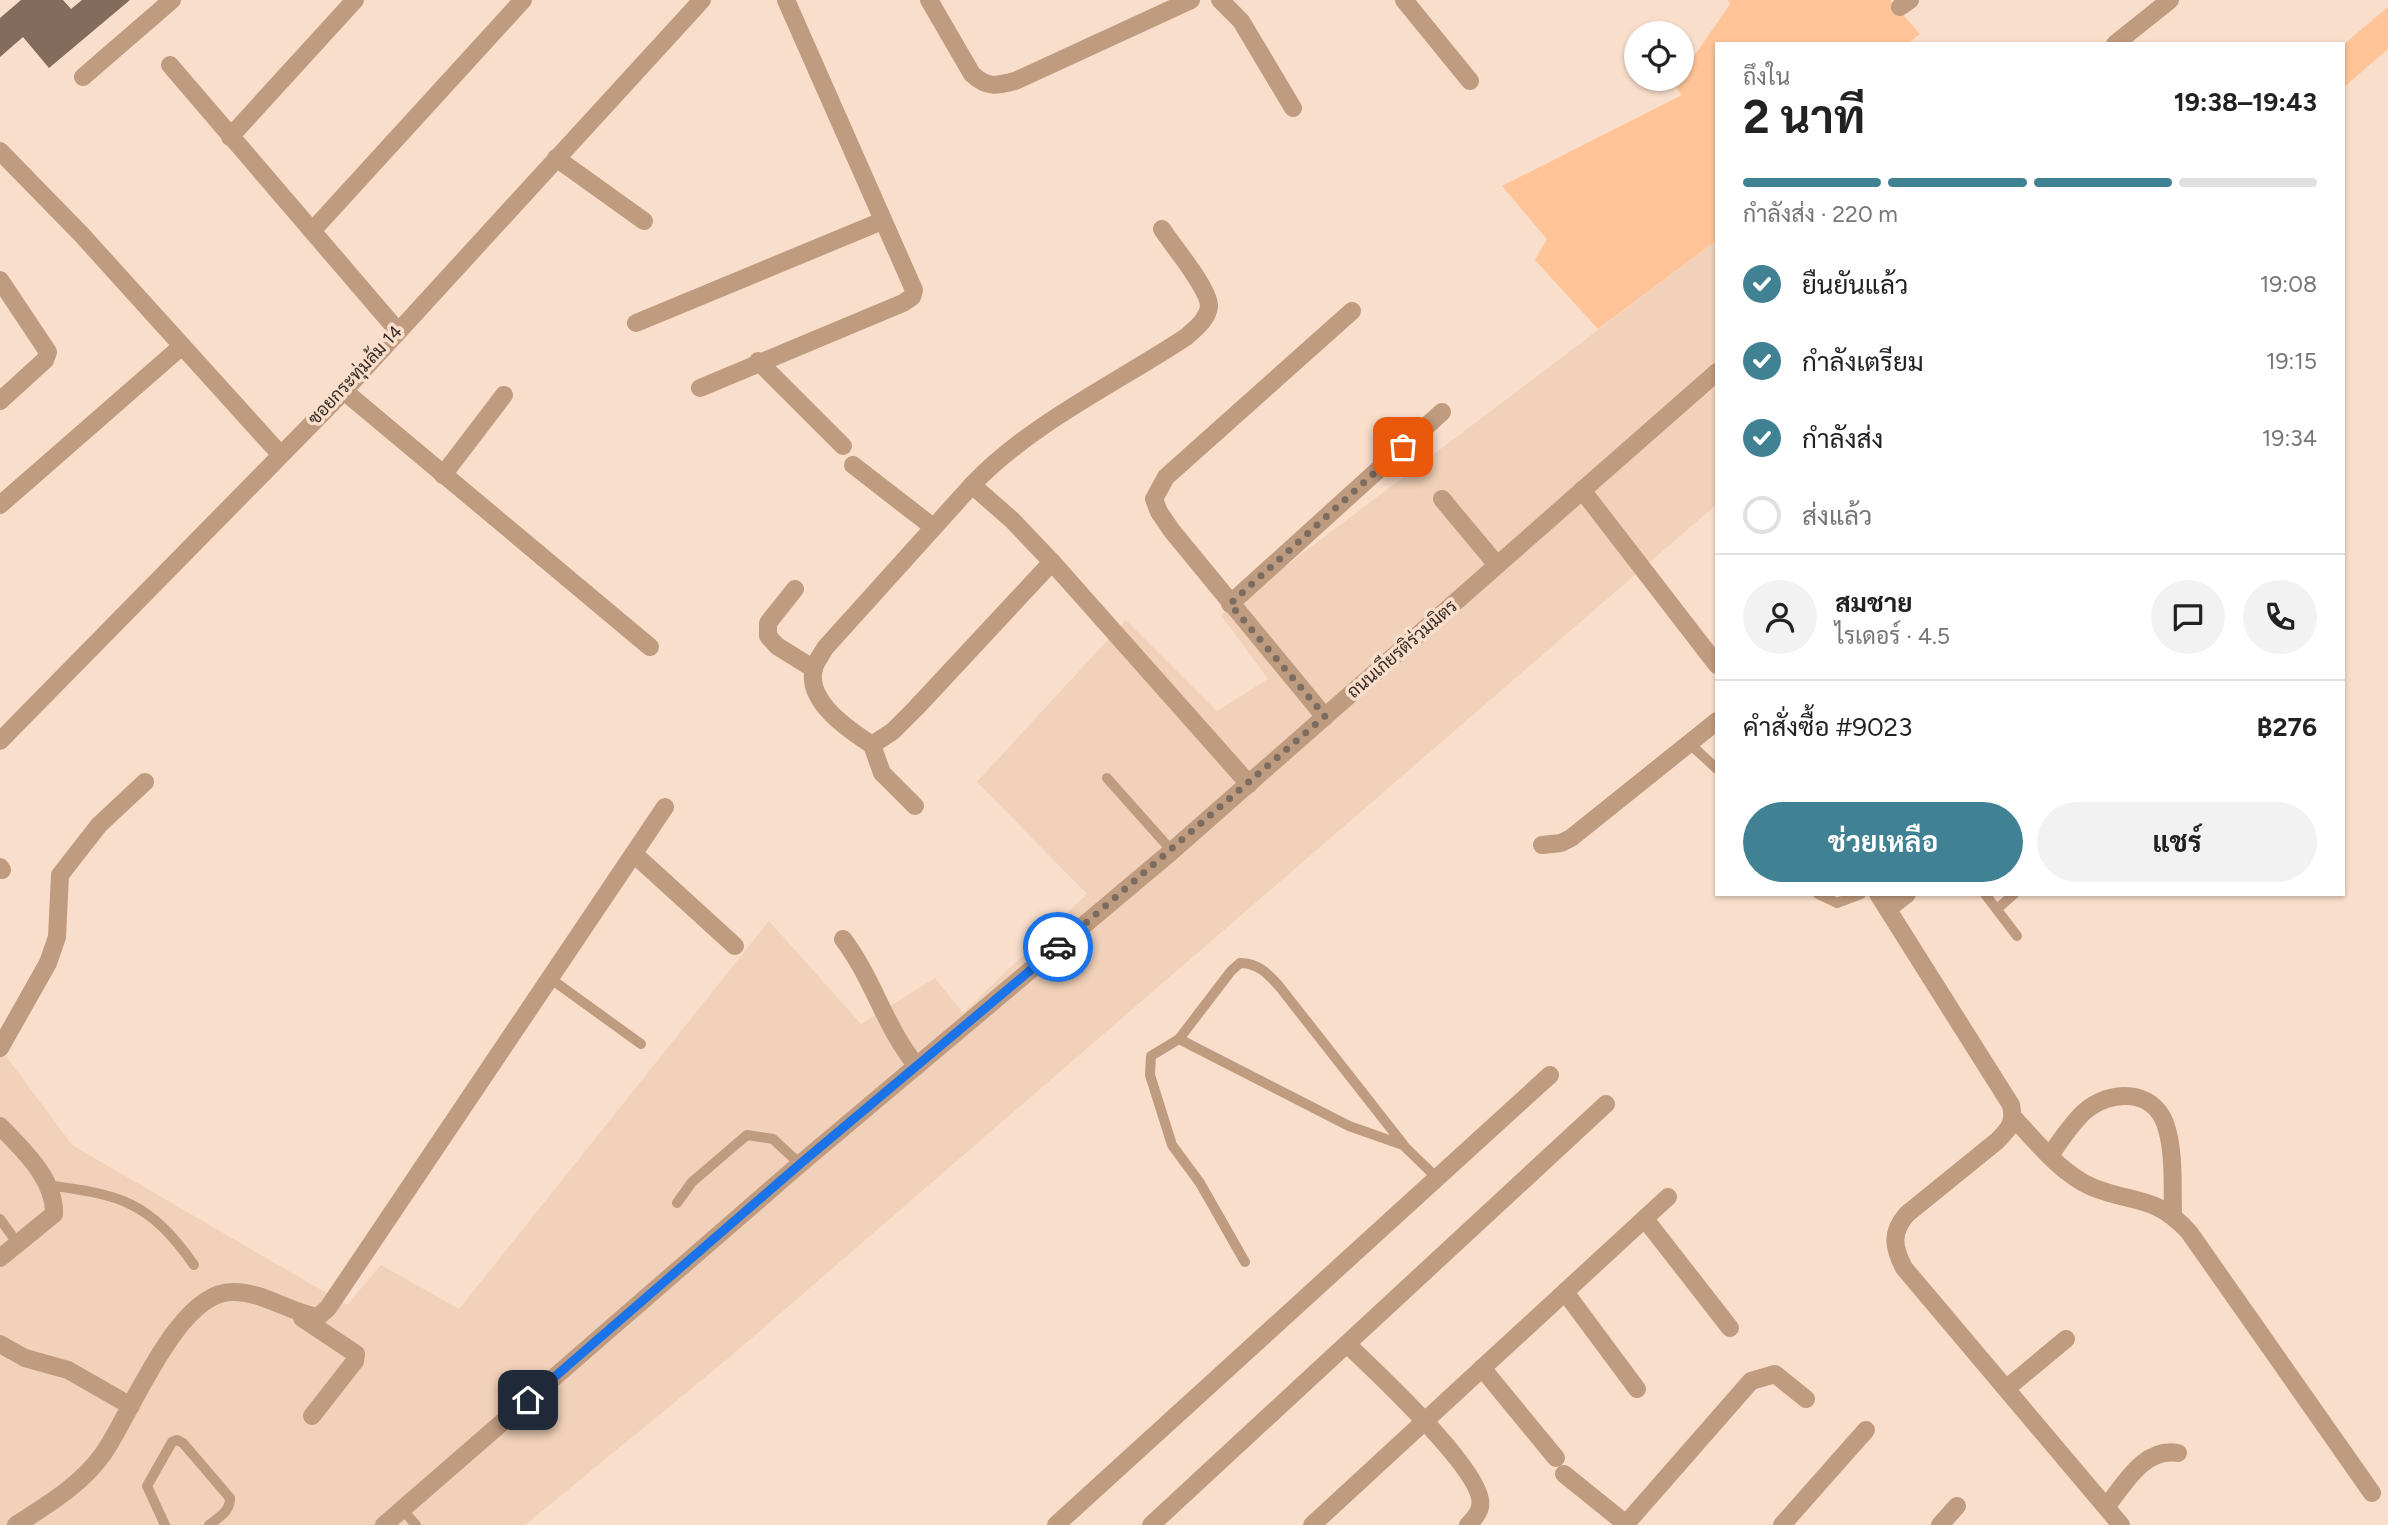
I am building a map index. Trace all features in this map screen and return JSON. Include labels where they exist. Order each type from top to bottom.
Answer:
[{"type":"street","points":[[83,77],[172,0]]},
{"type":"street","points":[[230,137],[355,0]]},
{"type":"street","points":[[313,230],[523,0]]},
{"type":"street","name":"ซอยกระทุ่มล้ม 14","points":[[0,741],[344,391],[397,330],[702,0]]},
{"type":"street","points":[[700,388],[912,297],[914,290],[786,0]]},
{"type":"street","points":[[929,0],[972,74],[981,83],[994,87],[1015,81],[1170,7],[1191,0]]},
{"type":"street","points":[[1220,0],[1241,21],[1293,108]]},
{"type":"street","points":[[1404,0],[1470,81]]},
{"type":"street","points":[[2118,42],[2170,0]]},
{"type":"street","points":[[170,65],[397,330]]},
{"type":"street","points":[[0,151],[280,454]]},
{"type":"street","points":[[556,158],[644,221]]},
{"type":"street","points":[[636,323],[882,221]]},
{"type":"street","points":[[915,806],[882,773],[872,745],[828,710],[816,690],[814,669],[825,648],[860,606],[999,458],[1178,343],[1204,320],[1209,305],[1203,289],[1162,229]]},
{"type":"street","points":[[0,279],[5,300],[48,352],[45,360],[0,401]]},
{"type":"street","points":[[1325,716],[1230,604],[1159,512],[1154,499],[1157,488],[1166,477],[1352,311]]},
{"type":"street","points":[[0,505],[182,346]]},
{"type":"street","points":[[758,361],[843,446]]},
{"type":"street","name":"ถนนเกียรติร่วมมิตร","points":[[384,1525],[800,1164],[1172,851],[1715,374]]},
{"type":"street","points":[[344,391],[650,647]]},
{"type":"street","points":[[443,475],[504,395]]},
{"type":"street","points":[[1230,604],[1441,412]]},
{"type":"street","points":[[853,466],[933,527]]},
{"type":"street","points":[[972,485],[1012,520],[1052,562],[1249,784]]},
{"type":"street","points":[[1582,490],[1715,662]]},
{"type":"street","points":[[1441,499],[1497,565]]},
{"type":"street","points":[[872,745],[893,731],[916,708],[1052,562]]},
{"type":"street","points":[[795,589],[768,623],[768,636],[777,646],[814,669]]},
{"type":"street","points":[[1542,845],[1561,843],[1571,838],[1715,724]]},
{"type":"street","points":[[0,1048],[48,963],[57,937],[60,875],[99,825],[145,782]]},
{"type":"street","points":[[16,1525],[84,1476],[102,1455],[175,1333],[191,1311],[208,1297],[229,1291],[249,1293],[287,1309],[318,1317],[328,1308],[665,807]]},
{"type":"street","points":[[635,854],[735,946]]},
{"type":"street","points":[[1901,896],[1883,902],[2011,1105],[2014,1118],[2071,1175],[2093,1187],[2156,1205],[2173,1214],[2189,1231],[2372,1493]]},
{"type":"street","points":[[843,939],[868,976],[899,1045],[917,1066]]},
{"type":"street","points":[[1056,1525],[1550,1074]]},
{"type":"street","points":[[2051,1154],[2086,1110],[2107,1099],[2127,1095],[2142,1098],[2157,1108],[2166,1125],[2170,1149],[2173,1214]]},
{"type":"street","points":[[1151,1525],[1606,1104]]},
{"type":"street","points":[[2014,1118],[2010,1128],[1997,1140],[1896,1226],[1895,1250],[1904,1268],[2121,1525]]},
{"type":"street","points":[[0,1125],[34,1162],[54,1199],[54,1214],[0,1258]]},
{"type":"street","points":[[1312,1525],[1668,1198]]},
{"type":"street","points":[[1645,1219],[1730,1328]]},
{"type":"street","points":[[1565,1292],[1637,1389]]},
{"type":"street","points":[[287,1309],[356,1354],[355,1361],[312,1416]]},
{"type":"street","points":[[2007,1388],[2066,1339]]},
{"type":"street","points":[[0,1344],[25,1358],[68,1370],[131,1406]]},
{"type":"street","points":[[1347,1344],[1424,1421],[1463,1465],[1475,1485],[1480,1508],[1468,1525]]},
{"type":"street","points":[[1482,1368],[1560,1466],[1625,1525],[1751,1381],[1763,1375],[1775,1374],[1806,1399]]},
{"type":"street","points":[[1782,1525],[1866,1430]]},
{"type":"street","points":[[2106,1507],[2153,1454],[2165,1451],[2178,1453]]},
{"type":"street","points":[[1940,1525],[1957,1506]]},
{"type":"lane","points":[[1690,744],[1715,767]]},
{"type":"lane","points":[[1107,778],[1172,851]]},
{"type":"lane","points":[[1822,896],[1838,904],[1856,896]]},
{"type":"lane","points":[[1987,896],[2017,936]]},
{"type":"lane","points":[[1997,909],[2012,896]]},
{"type":"lane","points":[[1245,1262],[1200,1183],[1172,1145],[1150,1075],[1151,1056],[1179,1039],[1240,963],[1250,963],[1265,971],[1279,986],[1403,1145],[1437,1178]]},
{"type":"lane","points":[[551,979],[641,1044]]},
{"type":"lane","points":[[1179,1039],[1349,1126],[1403,1145]]},
{"type":"lane","points":[[677,1203],[692,1182],[747,1135],[773,1139],[800,1164]]},
{"type":"lane","points":[[46,1185],[102,1192],[141,1207],[171,1231],[194,1265]]},
{"type":"lane","points":[[0,1219],[18,1244]]},
{"type":"lane","points":[[165,1525],[147,1486],[172,1442],[177,1440],[183,1443],[230,1498],[230,1506],[225,1513],[209,1525]]},
{"type":"lane","points":[[402,1509],[416,1525]]},
{"type":"shaded area","points":[[1728,0],[1890,0],[1920,34],[1910,42],[1715,42],[1715,241],[1598,329],[1535,260],[1547,239],[1502,186],[1682,95],[1679,91],[1694,91],[1694,56],[1730,4]]},
{"type":"shaded area","points":[[2388,7],[2388,49],[2345,86],[2345,43]]},
{"type":"shaded area","points":[[1715,242],[1715,506],[731,1356],[525,1525],[0,1525],[0,1048],[72,1145],[347,1305],[381,1265],[459,1309],[769,921],[861,1024],[935,978],[963,1013],[1087,894],[977,782],[1126,620],[1217,711],[1268,679],[1221,615]]},
{"type":"building","points":[[21,0],[63,0],[71,9],[82,0],[130,0],[49,68],[23,37],[0,57],[0,18]]},
{"type":"way so far","points":[[1058,947],[1325,716],[1230,604],[1403,447]]},
{"type":"route","points":[[528,1400],[800,1164],[1058,947]]}]
